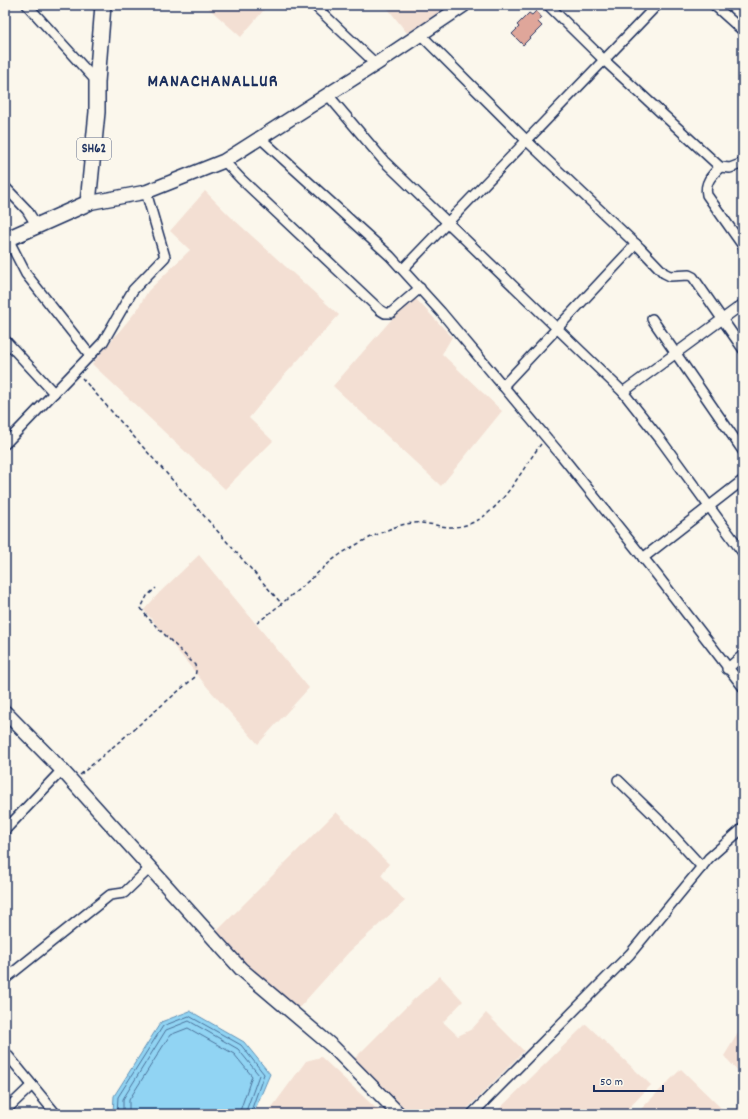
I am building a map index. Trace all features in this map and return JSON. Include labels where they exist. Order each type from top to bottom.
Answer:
[{"type":"main road","name":"SH62","points":[[88,203],[98,112],[97,82],[102,5]]},
{"type":"main road","points":[[7,239],[88,203],[146,192],[224,161],[259,137],[376,64],[464,5]]},
{"type":"main road","points":[[6,714],[73,781],[241,969],[333,1047],[399,1114]]},
{"type":"street","points":[[27,5],[97,82]]},
{"type":"street","points":[[314,5],[376,64]]},
{"type":"street","points":[[548,5],[605,61],[720,167],[730,168],[743,163]]},
{"type":"street","points":[[403,270],[605,61],[657,5]]},
{"type":"street","points":[[714,5],[743,31]]},
{"type":"street","points":[[420,35],[527,141],[636,244],[666,275],[689,275],[693,277],[743,349]]},
{"type":"street","points":[[328,95],[384,161],[623,392],[660,439],[708,507],[743,553]]},
{"type":"street","points":[[259,137],[403,270],[420,288],[546,438],[643,558],[727,669],[743,687]]},
{"type":"street","points":[[224,161],[246,184],[380,310],[386,313],[391,313],[420,288]]},
{"type":"street","points":[[720,167],[705,188],[707,195],[743,246]]},
{"type":"street","points":[[6,191],[28,210],[37,226]]},
{"type":"street","points":[[5,444],[103,342],[133,290],[165,257],[146,192]]},
{"type":"street","points":[[7,239],[26,274],[90,355]]},
{"type":"street","points":[[503,386],[636,244]]},
{"type":"street","points":[[623,392],[743,304]]},
{"type":"street","points":[[652,319],[743,451]]},
{"type":"street","points":[[5,340],[54,393]]},
{"type":"street","points":[[643,558],[743,480]]},
{"type":"street","points":[[727,669],[743,655]]},
{"type":"street","points":[[5,830],[62,770]]},
{"type":"street","points":[[618,780],[660,821],[702,867]]},
{"type":"street","points":[[472,1114],[630,954],[702,867],[743,828]]},
{"type":"street","points":[[5,979],[110,895],[124,893],[150,868]]},
{"type":"street","points":[[5,1052],[56,1114]]},
{"type":"street","points":[[5,1111],[32,1085]]},
{"type":"path","points":[[76,370],[282,604]]},
{"type":"path","points":[[257,623],[282,604],[329,562],[375,535],[398,526],[414,523],[452,527],[468,526],[484,517],[494,508],[546,438]]},
{"type":"path","points":[[73,781],[195,676],[195,665],[166,634],[147,617],[141,608],[146,596],[156,588]]},
{"type":"shaded area","points":[[205,5],[268,5],[241,37]]},
{"type":"shaded area","points":[[385,5],[452,5],[407,33]]},
{"type":"shaded area","points":[[205,191],[231,217],[339,315],[281,379],[249,418],[273,441],[225,489],[92,364],[137,310],[148,291],[190,250],[170,231]]},
{"type":"shaded area","points":[[415,298],[452,337],[442,354],[502,411],[441,486],[333,386],[398,312]]},
{"type":"shaded area","points":[[199,555],[309,688],[258,744],[208,688],[144,610],[159,593]]},
{"type":"shaded area","points":[[336,812],[389,864],[381,875],[405,901],[349,952],[297,1010],[245,967],[214,934]]},
{"type":"shaded area","points":[[440,976],[463,1001],[443,1022],[458,1036],[472,1029],[486,1013],[524,1051],[462,1114],[411,1114],[353,1060],[412,1001]]},
{"type":"shaded area","points":[[586,1024],[651,1085],[623,1114],[494,1114]]},
{"type":"shaded area","points":[[743,1025],[743,1076],[724,1056]]},
{"type":"shaded area","points":[[321,1057],[382,1114],[267,1114],[306,1061]]},
{"type":"shaded area","points":[[681,1069],[727,1114],[636,1114]]},
{"type":"water","points":[[190,1011],[244,1042],[270,1074],[253,1114],[117,1114],[113,1112],[114,1096],[161,1022]]},
{"type":"building","points":[[536,11],[542,18],[538,22],[542,26],[523,45],[512,34],[519,27],[517,25],[529,13],[532,15]]},
{"type":"district","name":"MANACHANALLUR","points":[[213,82]]}]
